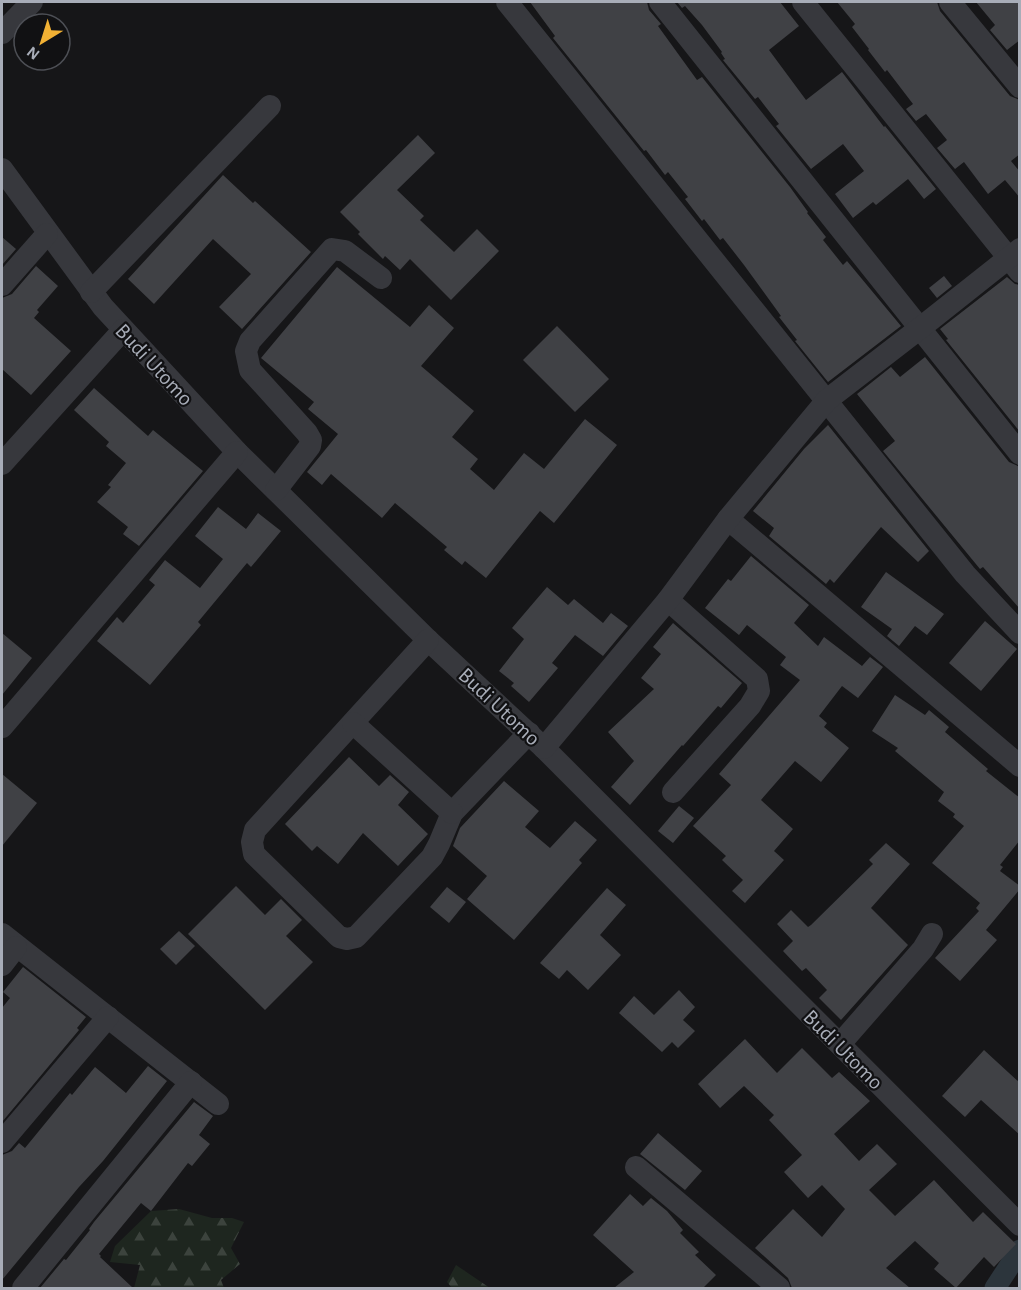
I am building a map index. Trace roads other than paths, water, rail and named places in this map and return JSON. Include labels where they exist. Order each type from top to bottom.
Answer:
[{"type":"street","points":[[2,33],[32,2]]},
{"type":"street","points":[[507,2],[965,574],[1020,633]]},
{"type":"street","points":[[660,2],[1020,454]]},
{"type":"street","points":[[428,640],[255,831],[252,843],[254,854],[339,937],[347,939],[356,937],[432,857],[452,813],[537,740],[668,600],[728,519],[827,400],[919,329],[1016,260],[803,2]]},
{"type":"street","points":[[950,2],[1020,87]]},
{"type":"street","points":[[91,292],[270,106]]},
{"type":"street","name":"Budi Utomo","points":[[2,169],[91,292],[123,330],[237,452],[428,640],[537,740],[1020,1225]]},
{"type":"street","points":[[2,285],[47,234]]},
{"type":"street","points":[[276,490],[310,446],[311,440],[250,370],[246,351],[250,341],[332,249],[345,251],[381,278]]},
{"type":"street","points":[[2,464],[123,330]]},
{"type":"street","points":[[2,727],[237,452]]},
{"type":"street","points":[[728,519],[1020,766]]},
{"type":"street","points":[[668,600],[757,680],[759,691],[750,706],[673,792]]},
{"type":"street","points":[[353,723],[452,813]]},
{"type":"street","points":[[840,1044],[923,949],[932,934]]},
{"type":"street","points":[[2,964],[9,940],[218,1104]]},
{"type":"street","points":[[2,1142],[108,1017]]},
{"type":"street","points":[[23,1288],[191,1082]]},
{"type":"street","points":[[636,1167],[779,1288]]},
{"type":"waterway","points":[[995,1288],[1020,1250]]}]
